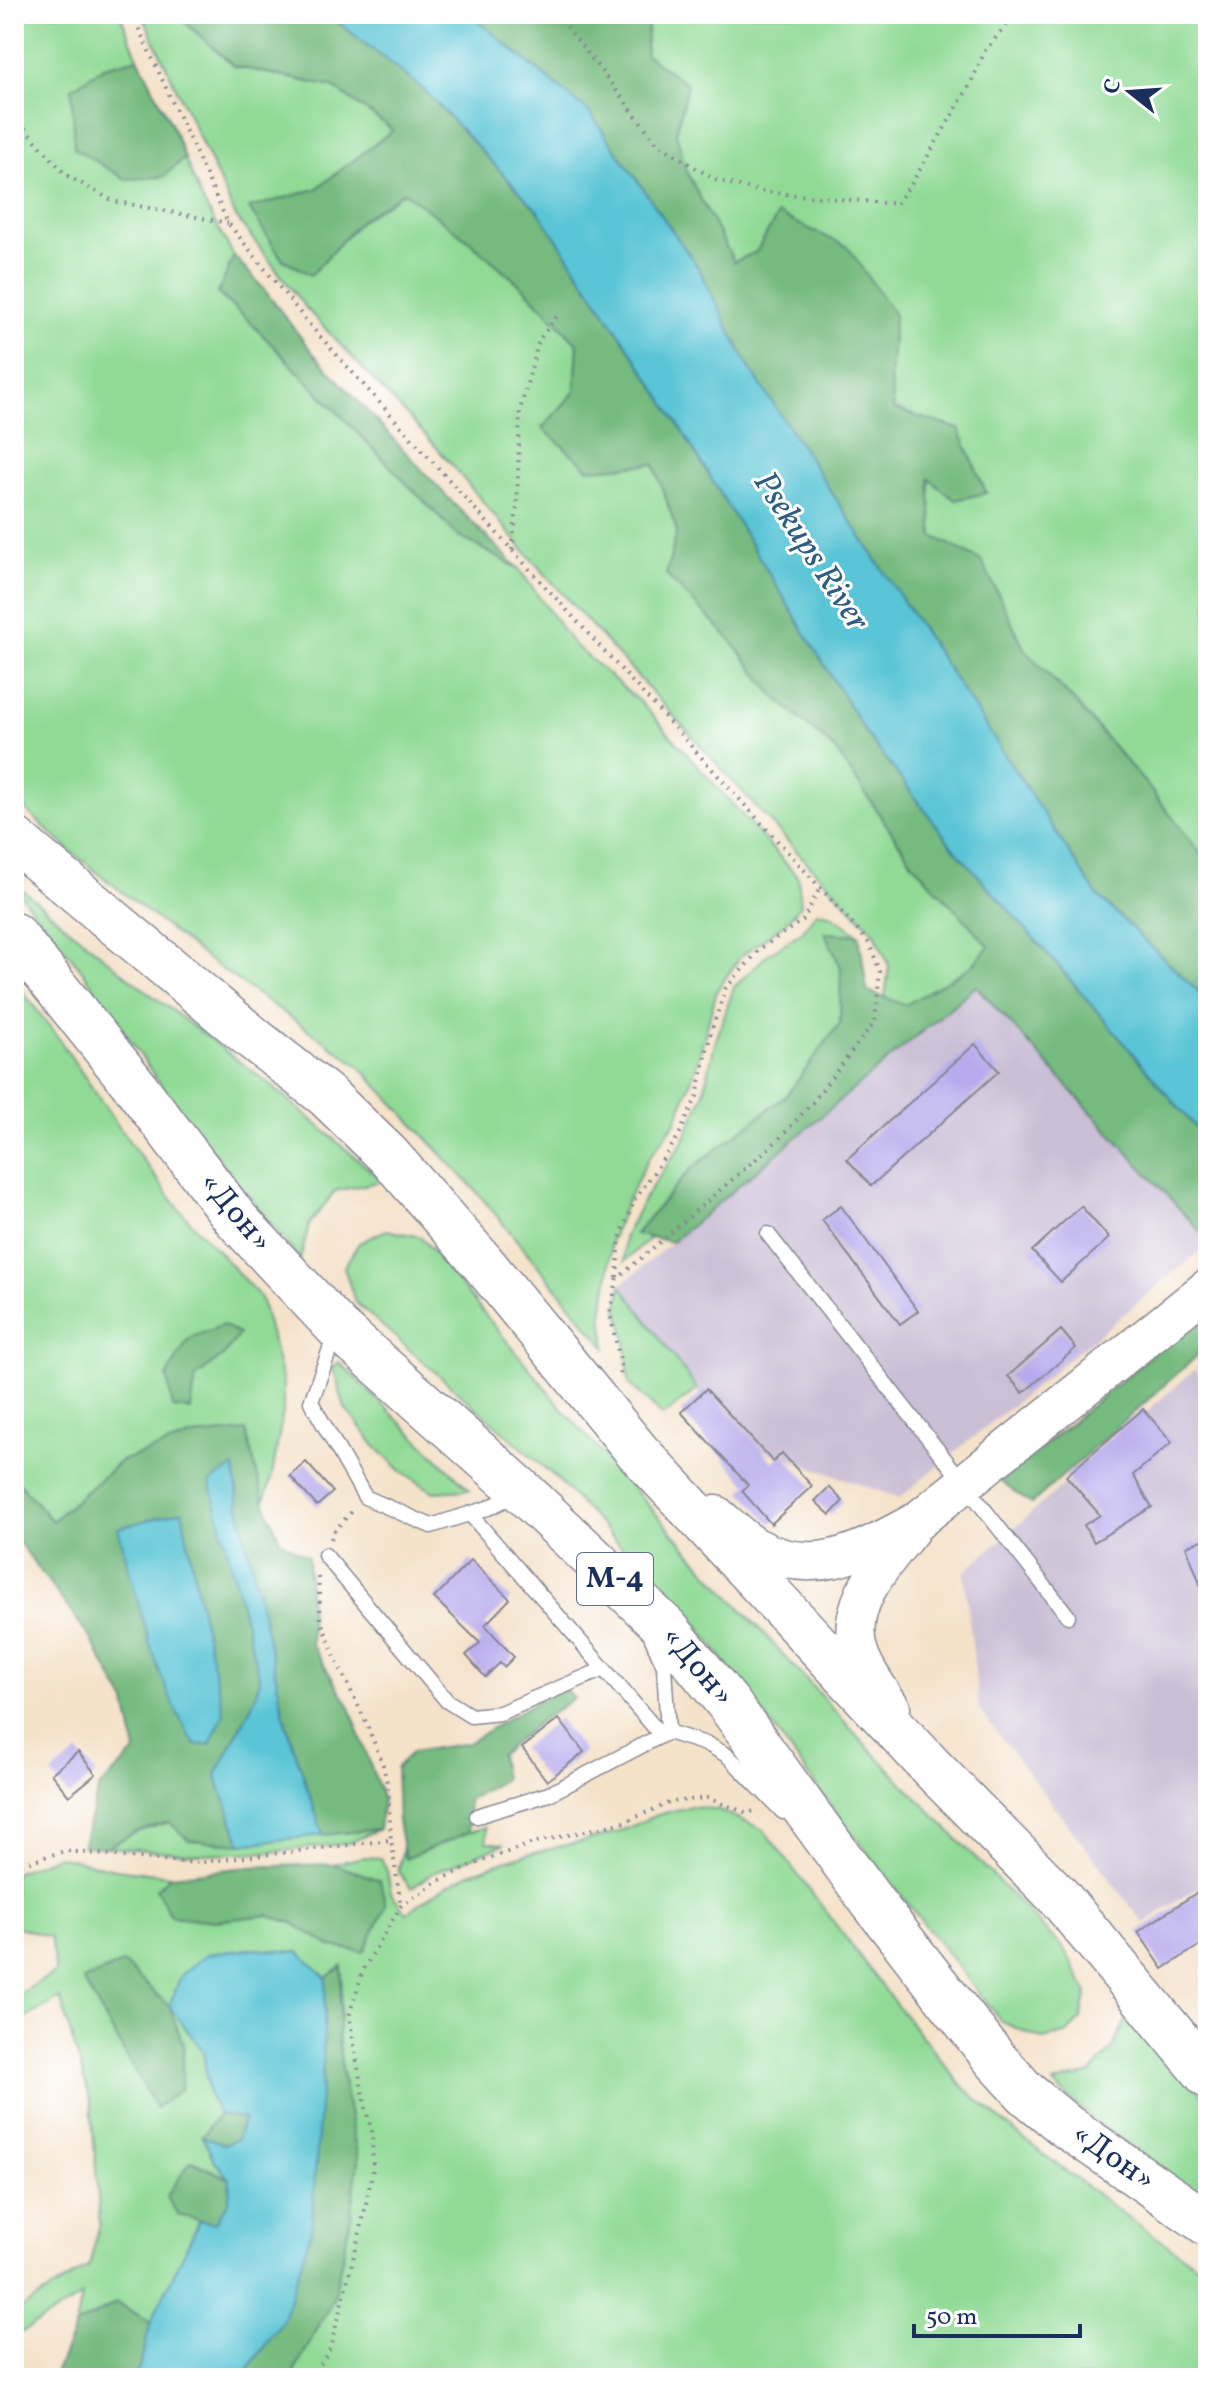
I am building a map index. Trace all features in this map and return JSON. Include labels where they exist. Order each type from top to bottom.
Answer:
[{"type":"highway","points":[[14,839],[327,1096],[389,1156],[482,1262],[625,1437],[932,1768],[1059,1897],[1208,2076]]},
{"type":"highway","name":"«Дон»","points":[[14,935],[236,1219],[338,1328],[523,1492],[667,1629],[728,1703],[873,1903],[965,2023],[1026,2093],[1066,2126],[1208,2224]]},
{"type":"main road","points":[[625,1437],[752,1545],[782,1559],[808,1563],[826,1561],[882,1541],[916,1522],[1208,1288]]},
{"type":"main road","points":[[916,1522],[865,1591],[855,1634],[859,1654],[881,1694],[932,1768]]},
{"type":"lane","points":[[768,1234],[1068,1616]]},
{"type":"lane","points":[[338,1328],[311,1402],[365,1497],[431,1526],[488,1508],[523,1492]]},
{"type":"lane","points":[[470,1514],[604,1669],[664,1733],[549,1794],[477,1816]]},
{"type":"lane","name":"М-4","points":[[572,1538],[644,1626],[658,1648],[664,1666],[664,1733],[709,1745],[728,1756],[873,1903]]},
{"type":"lane","points":[[325,1555],[447,1701],[471,1716],[500,1713],[604,1669]]},
{"type":"path","points":[[132,14],[228,223],[309,324],[869,943],[880,971],[875,1021],[812,1103],[778,1140],[617,1279]]},
{"type":"path","points":[[557,14],[657,143],[715,180],[764,192],[896,204],[912,183],[970,85],[985,51],[1015,14]]},
{"type":"path","points":[[14,116],[66,175],[113,201],[228,223]]},
{"type":"path","points":[[512,550],[517,507],[520,410],[539,340],[558,315]]},
{"type":"path","points":[[625,1437],[621,1365],[610,1314],[624,1226],[634,1201],[678,1137],[697,1096],[711,1032],[726,988],[761,948],[803,920],[820,888]]},
{"type":"path","points":[[365,1497],[335,1530],[318,1571],[321,1621],[383,1765],[401,1906]]},
{"type":"path","points":[[312,2378],[330,2349],[373,2168],[372,2132],[349,2016],[363,1970],[401,1906],[438,1881],[482,1861],[533,1843],[625,1822],[671,1802],[707,1798],[747,1813],[776,1804]]},
{"type":"path","points":[[14,1866],[65,1851],[194,1863],[391,1840]]},
{"type":"shaded area","points":[[976,986],[1208,1240],[1208,1245],[899,1498],[734,1440],[621,1285]]},
{"type":"shaded area","points":[[1195,1369],[1208,1385],[1208,1880],[1144,1923],[979,1709],[964,1572]]},
{"type":"green space","points":[[14,14],[120,14],[201,198],[234,256],[218,294],[248,320],[457,535],[519,569],[572,643],[642,704],[798,877],[801,905],[784,924],[741,956],[717,990],[696,1067],[676,1121],[648,1159],[626,1203],[611,1241],[602,1314],[606,1348],[477,1192],[358,1065],[207,959],[69,850],[14,799]]},
{"type":"green space","points":[[142,14],[176,14],[233,66],[333,87],[393,130],[316,189],[250,208],[282,259],[311,275],[361,220],[404,192],[468,240],[525,289],[578,344],[575,391],[543,428],[589,469],[654,464],[677,531],[728,637],[776,698],[835,749],[914,865],[990,946],[972,966],[905,1006],[885,998],[889,966],[875,933],[801,856],[528,555],[439,450],[306,308],[236,217]]},
{"type":"green space","points":[[176,14],[328,14],[424,90],[539,212],[664,401],[866,733],[953,847],[1208,1142],[1208,1240],[976,986],[672,1242],[635,1234],[690,1170],[786,1096],[840,1023],[841,968],[825,933],[859,935],[867,991],[905,1005],[972,966],[989,946],[914,865],[835,749],[776,698],[728,637],[666,575],[677,531],[654,464],[589,469],[542,428],[575,392],[578,344],[525,289],[468,240],[404,192],[361,220],[311,275],[282,259],[249,208],[316,189],[393,130],[333,87],[234,66]]},
{"type":"green space","points":[[469,14],[649,14],[645,54],[687,84],[676,133],[686,171],[734,262],[756,252],[778,214],[848,247],[894,315],[890,379],[894,409],[959,429],[986,493],[955,500],[929,479],[933,536],[982,561],[1025,650],[1146,784],[1208,863],[1208,1001],[1097,895],[747,364],[699,269],[590,113]]},
{"type":"green space","points":[[649,14],[1208,14],[1208,863],[1146,784],[1025,650],[982,561],[932,537],[929,478],[955,500],[986,492],[959,429],[894,410],[890,379],[894,315],[756,252],[734,262],[686,171],[676,133],[687,84],[645,55]]},
{"type":"green space","points":[[138,58],[185,158],[163,177],[125,179],[74,148],[72,88],[104,67]]},
{"type":"green space","points":[[234,256],[313,353],[519,569],[457,535],[218,293]]},
{"type":"green space","points":[[14,883],[133,981],[272,1086],[383,1181],[335,1191],[309,1225],[300,1260],[170,1098],[81,969],[14,887]]},
{"type":"green space","points":[[816,912],[830,914],[859,935],[826,934],[841,968],[840,1023],[786,1096],[690,1170],[636,1233],[651,1237],[624,1262],[624,1238],[643,1200],[684,1140],[703,1096],[715,1043],[734,987],[767,955],[803,931]]},
{"type":"green space","points":[[14,980],[179,1209],[261,1298],[283,1383],[283,1412],[271,1481],[264,1501],[245,1431],[121,1461],[52,1521],[14,1477]]},
{"type":"green space","points":[[386,1230],[421,1237],[567,1414],[723,1589],[864,1743],[1064,1949],[1087,1992],[1081,2019],[1066,2034],[1042,2039],[1002,2022],[847,1827],[688,1612],[554,1476],[355,1302],[344,1267],[359,1243]]},
{"type":"green space","points":[[621,1285],[697,1389],[663,1416],[629,1383],[626,1340],[618,1308]]},
{"type":"green space","points":[[1208,1310],[1208,1346],[1031,1504],[1001,1482],[1177,1333]]},
{"type":"green space","points":[[223,1325],[239,1334],[225,1354],[196,1377],[191,1410],[173,1408],[167,1376],[189,1338]]},
{"type":"green space","points":[[339,1362],[470,1490],[434,1492],[401,1471],[376,1447],[345,1408],[333,1368]]},
{"type":"green space","points":[[246,1431],[264,1501],[280,1540],[308,1557],[311,1644],[350,1707],[383,1800],[379,1829],[323,1835],[286,1724],[239,1507],[234,1468],[225,1540],[260,1680],[254,1701],[216,1775],[241,1844],[189,1840],[169,1822],[135,1832],[107,1847],[82,1846],[99,1788],[136,1751],[126,1703],[89,1636],[14,1536],[14,1477],[52,1521],[121,1461],[192,1436]]},
{"type":"green space","points":[[561,1686],[574,1698],[500,1755],[504,1779],[468,1800],[469,1832],[405,1859],[398,1821],[396,1768],[412,1752],[468,1743]]},
{"type":"green space","points":[[691,1806],[719,1810],[764,1830],[901,2011],[964,2088],[1022,2138],[1208,2273],[1208,2378],[291,2378],[333,2299],[351,2217],[358,2160],[338,2038],[341,1966],[326,1978],[299,1952],[250,1949],[207,1954],[170,2005],[203,2051],[209,2095],[219,2115],[202,2136],[214,2160],[230,2179],[191,2161],[178,2215],[200,2220],[151,2322],[116,2303],[76,2325],[82,2296],[14,2337],[14,2313],[89,2266],[100,2223],[91,2102],[60,1998],[14,2025],[14,1997],[56,1972],[50,1937],[14,1926],[14,1873],[58,1856],[115,1869],[171,1876],[156,1889],[215,1921],[267,1915],[293,1923],[330,1946],[380,1881],[333,1864],[364,1857],[381,1858],[391,1893],[407,1913],[470,1873],[517,1857],[619,1832],[654,1816]]},
{"type":"green space","points":[[170,1822],[190,1840],[241,1844],[379,1829],[349,1843],[273,1852],[199,1854],[107,1847],[135,1832]]},
{"type":"green space","points":[[486,1827],[487,1842],[504,1844],[435,1872],[411,1888],[398,1872],[403,1847],[405,1858]]},
{"type":"green space","points":[[333,1864],[380,1880],[386,1906],[364,1952],[330,1946],[293,1923],[267,1915],[215,1921],[171,1916],[156,1889],[171,1876],[248,1867]]},
{"type":"green space","points":[[123,1963],[169,2006],[184,2047],[181,2089],[156,2108],[83,1980]]},
{"type":"green space","points":[[342,1966],[338,2039],[358,2160],[351,2217],[333,2299],[291,2378],[242,2378],[283,2320],[315,2152],[326,1978]]},
{"type":"green space","points":[[1131,2011],[1208,2102],[1208,2203],[1094,2120],[1053,2084],[1091,2073],[1111,2050]]},
{"type":"green space","points":[[219,2115],[244,2117],[237,2139],[224,2145],[202,2136]]},
{"type":"green space","points":[[191,2161],[230,2179],[229,2202],[215,2223],[178,2215],[166,2197]]},
{"type":"green space","points":[[116,2303],[151,2322],[140,2367],[133,2378],[53,2378],[76,2325]]},
{"type":"water","name":"Psekups River","points":[[328,14],[469,14],[590,113],[699,269],[747,364],[1097,895],[1208,1001],[1208,1142],[953,847],[866,733],[664,401],[539,212],[424,90]]},
{"type":"water","points":[[234,1467],[239,1507],[286,1724],[323,1835],[241,1844],[216,1775],[254,1701],[260,1680],[210,1482]]},
{"type":"water","points":[[182,1511],[224,1714],[210,1744],[195,1745],[168,1694],[149,1640],[118,1528]]},
{"type":"water","points":[[250,1949],[299,1952],[326,1978],[311,2232],[283,2320],[242,2378],[133,2378],[140,2367],[151,2321],[200,2220],[215,2223],[229,2202],[230,2179],[214,2160],[202,2136],[224,2145],[237,2139],[244,2118],[219,2115],[209,2095],[203,2051],[169,2006],[182,1974],[207,1954]]},
{"type":"building","points":[[975,1044],[999,1071],[871,1186],[847,1159]]},
{"type":"building","points":[[841,1206],[918,1311],[900,1324],[822,1220]]},
{"type":"building","points":[[1081,1206],[1109,1238],[1061,1282],[1032,1251]]},
{"type":"building","points":[[1061,1330],[1076,1348],[1023,1393],[1008,1376]]},
{"type":"building","points":[[706,1389],[773,1462],[782,1453],[812,1486],[771,1524],[742,1491],[748,1485],[681,1412]]},
{"type":"building","points":[[1143,1409],[1172,1442],[1133,1475],[1152,1507],[1094,1542],[1084,1525],[1100,1515],[1066,1476]]},
{"type":"building","points":[[306,1462],[333,1492],[317,1506],[290,1476]]},
{"type":"building","points":[[829,1487],[843,1501],[830,1515],[815,1501]]},
{"type":"building","points":[[1208,1538],[1208,1599],[1206,1599],[1186,1546]]},
{"type":"building","points":[[471,1560],[510,1599],[485,1625],[514,1657],[504,1667],[500,1663],[485,1677],[466,1655],[480,1643],[434,1598]]},
{"type":"building","points":[[559,1719],[584,1752],[547,1781],[522,1748]]},
{"type":"building","points":[[78,1752],[96,1774],[69,1796],[51,1774]]},
{"type":"building","points":[[1208,1885],[1208,1940],[1163,1969],[1138,1932]]}]
